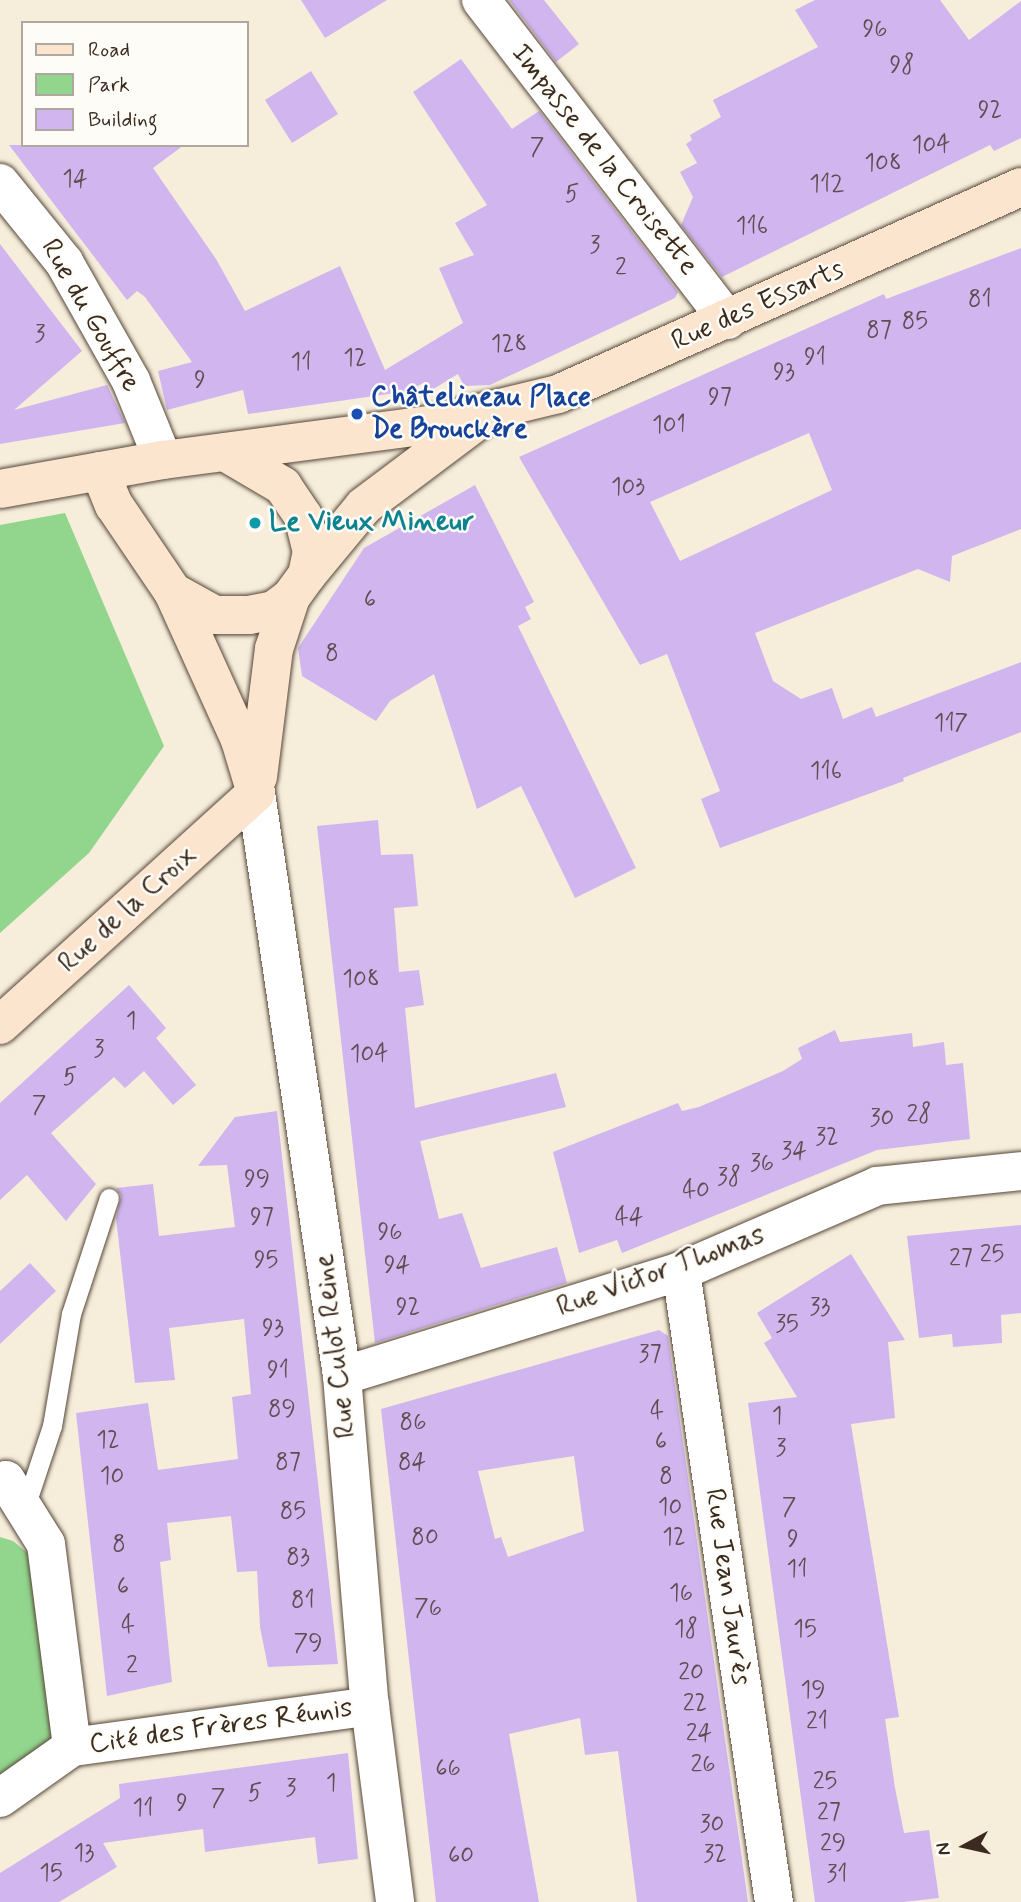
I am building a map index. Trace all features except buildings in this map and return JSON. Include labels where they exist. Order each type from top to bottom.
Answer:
[{"type":"street","name":"Impasse de la Croisette","points":[[481,0],[727,320]]},
{"type":"street","name":"Rue du Gouffre","points":[[0,183],[64,261],[131,381],[163,460]]},
{"type":"street","name":"Rue des Essarts","points":[[0,489],[163,460],[430,425],[558,394],[1021,187]]},
{"type":"street","points":[[173,592],[199,609],[232,616],[274,610],[299,586],[364,506],[491,411]]},
{"type":"street","points":[[225,452],[270,477],[291,495],[303,516],[312,552],[267,689],[256,793]]},
{"type":"street","points":[[100,471],[114,505],[173,592],[240,740],[256,793]]},
{"type":"street","name":"Rue de la Croix","points":[[0,1025],[256,793]]},
{"type":"street","name":"Rue Culot Reine","points":[[256,793],[342,1376],[370,1706],[395,1902]]},
{"type":"street","name":"Rue Victor Thomas","points":[[342,1376],[681,1271],[877,1186],[1021,1171]]},
{"type":"street","name":"Rue Jean Jaurès","points":[[681,1271],[774,1902]]},
{"type":"street","name":"Cité des Frères Réunis","points":[[12,1498],[46,1544],[72,1748]]},
{"type":"street","name":"Cité des Frères Réunis","points":[[0,1798],[72,1748],[370,1706]]},
{"type":"lane","points":[[12,1498],[52,1426],[71,1314],[109,1198]]},
{"type":"green space","points":[[65,513],[164,746],[89,853],[0,933],[0,525]]},
{"type":"green space","points":[[0,1537],[13,1541],[31,1556],[55,1731],[48,1754],[0,1788]]},
{"type":"place","name":"Châtelineau Place De Brouckère","points":[[357,414]]},
{"type":"place","name":"Le Vieux Mineur","points":[[255,523]]}]
